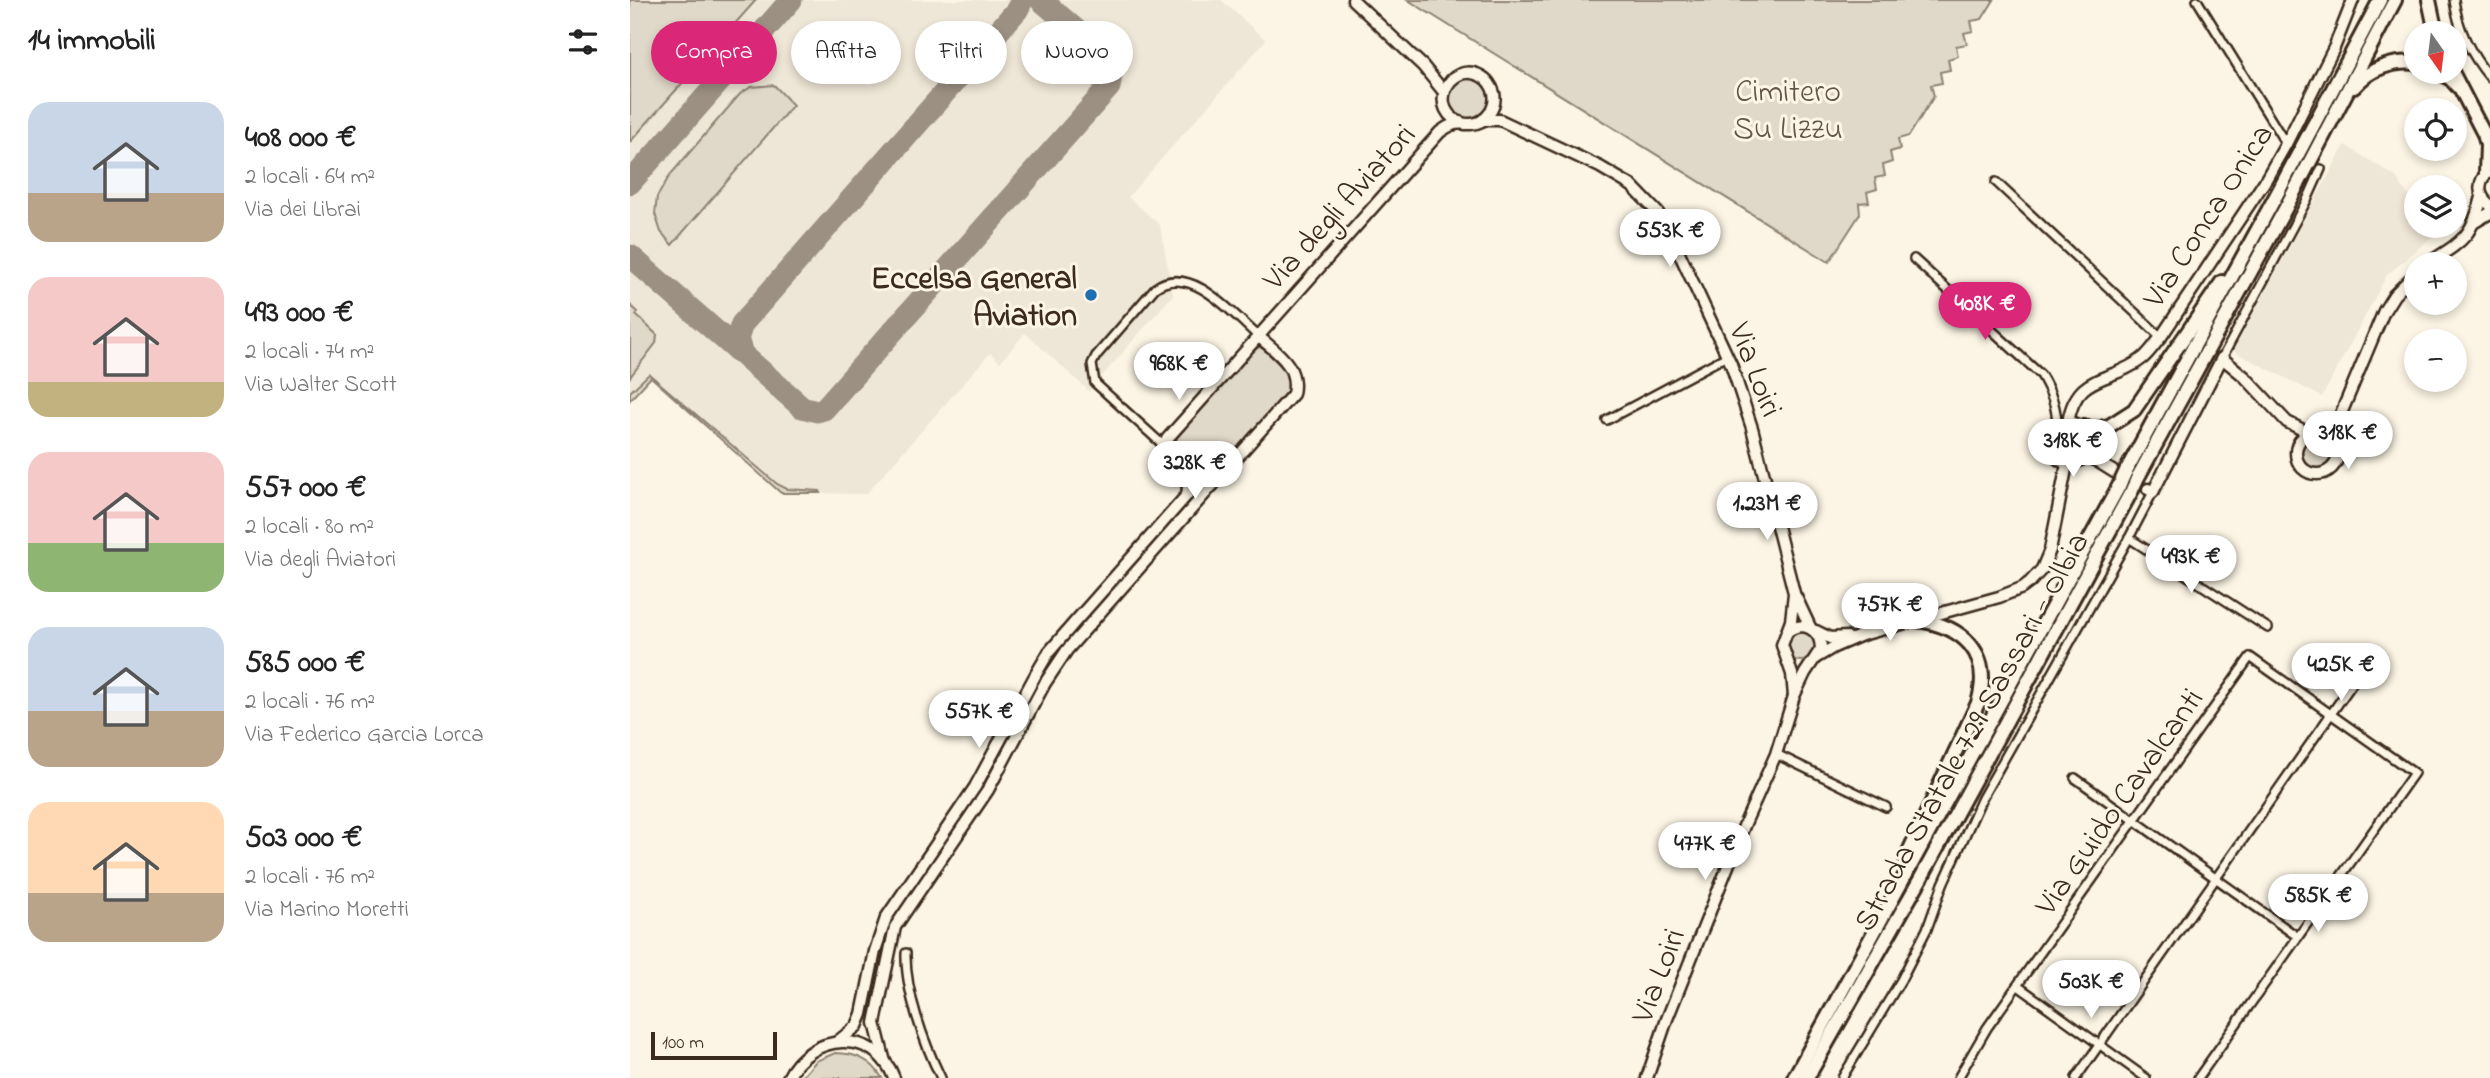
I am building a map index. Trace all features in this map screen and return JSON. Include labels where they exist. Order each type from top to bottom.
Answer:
[{"type":"highway","name":"Strada Statale 729 Sassari - Olbia","points":[[1807,1078],[1933,857],[2125,488],[2126,473],[2380,0]]},
{"type":"highway","name":"Strada Statale 729 Sassari - Olbia","points":[[2126,473],[2337,109],[2395,0]]},
{"type":"highway","points":[[2429,0],[2433,21]]},
{"type":"highway","points":[[2337,109],[2361,79],[2375,69],[2404,64]]},
{"type":"highway","points":[[2455,84],[2463,94]]},
{"type":"highway","points":[[2458,84],[2479,122],[2488,147],[2488,171]]},
{"type":"highway","points":[[2082,427],[2096,429],[2109,426],[2134,410],[2258,229]]},
{"type":"highway","name":"Strada Statale 729 Sassari - Olbia","points":[[1794,1078],[2125,488]]},
{"type":"highway","points":[[1872,935],[1982,691],[1982,670],[1967,641],[1948,627],[1917,620]]},
{"type":"street","points":[[1353,0],[1423,66],[1444,92]]},
{"type":"street","points":[[2197,0],[2286,144]]},
{"type":"street","name":"Via Conca Onica","points":[[2068,423],[2072,404],[2085,387],[2141,359],[2161,337],[2265,181],[2334,48],[2353,0]]},
{"type":"street","points":[[2454,0],[2464,37],[2490,78]]},
{"type":"street","points":[[1423,66],[1453,78]]},
{"type":"street","points":[[1462,74],[1481,76],[1488,82],[1495,99],[1489,114],[1483,120],[1465,124],[1447,111],[1444,92],[1453,78],[1462,74]]},
{"type":"street","name":"Via Loiri","points":[[1495,99],[1516,127]]},
{"type":"street","points":[[1440,132],[1447,111]]},
{"type":"street","name":"Via Loiri","points":[[1483,120],[1493,118],[1516,127],[1600,167],[1632,186],[1658,213],[1727,356],[1752,428],[1794,593],[1787,632]]},
{"type":"street","name":"Via degli Aviatori","points":[[1169,458],[1167,439],[1258,336],[1440,132],[1456,124],[1465,124]]},
{"type":"street","points":[[1842,1078],[1901,980],[1927,929],[1948,873],[1982,798],[2129,538],[2150,491],[2308,198],[2321,169]]},
{"type":"street","points":[[2475,222],[2482,197],[2480,183],[2488,171]]},
{"type":"street","points":[[1996,182],[2161,337]]},
{"type":"street","points":[[2482,197],[2490,205]]},
{"type":"street","points":[[2445,252],[2457,244],[2475,222],[2490,213]]},
{"type":"street","points":[[1914,259],[2041,375],[2054,402],[2057,427]]},
{"type":"street","points":[[837,1042],[857,1026],[862,1014],[875,951],[886,918],[975,787],[1049,652],[1187,495],[1188,486],[1162,443],[1095,383],[1092,364],[1096,356],[1155,288],[1164,281],[1173,279],[1192,283],[1211,295],[1258,336]]},
{"type":"street","points":[[2336,444],[2340,416],[2384,311],[2393,295],[2404,284]]},
{"type":"street","name":"Via degli Aviatori","points":[[885,1062],[875,1023],[895,927],[989,790],[1045,683],[1067,650],[1293,394],[1295,377],[1291,369],[1258,336]]},
{"type":"street","points":[[1607,420],[1727,356]]},
{"type":"street","points":[[2222,358],[2245,377],[2287,422],[2297,446]]},
{"type":"street","points":[[2321,432],[2340,416]]},
{"type":"street","points":[[2287,422],[2309,433]]},
{"type":"street","points":[[2068,423],[2082,427],[2090,440],[2087,455],[2076,463],[2067,464],[2053,456],[2049,446],[2057,427],[2068,423]]},
{"type":"street","points":[[2321,432],[2328,435],[2338,450],[2335,463],[2326,472],[2313,474],[2301,467],[2295,455],[2302,437],[2321,432]]},
{"type":"street","points":[[2087,455],[2126,473]]},
{"type":"street","points":[[1861,635],[1830,638],[1798,626],[1787,632],[1782,645],[1786,657],[1797,665],[1804,665],[1861,635],[1999,597],[2022,588],[2042,569],[2050,550],[2067,464]]},
{"type":"street","points":[[1184,478],[1199,486],[1214,485]]},
{"type":"street","points":[[2129,538],[2269,628]]},
{"type":"street","points":[[1794,593],[1803,616],[1821,642],[1816,658]]},
{"type":"street","name":"Via Loiri","points":[[1786,657],[1792,674],[1794,696]]},
{"type":"street","name":"Via Guido Cavalcanti","points":[[1958,1078],[1981,1038],[2250,657],[2331,713]]},
{"type":"street","name":"Via Loiri","points":[[1647,1078],[1697,943],[1776,754],[1794,696],[1816,658]]},
{"type":"street","points":[[2076,1078],[2366,664]]},
{"type":"street","points":[[2198,1078],[2414,773],[2331,713]]},
{"type":"street","points":[[1776,754],[1886,807]]},
{"type":"street","points":[[2075,778],[2298,937]]},
{"type":"street","points":[[906,953],[909,987],[941,1078]]},
{"type":"street","points":[[2018,986],[2146,1078]]},
{"type":"street","points":[[788,1078],[794,1066],[806,1054],[820,1045],[837,1042],[855,1043],[871,1050],[885,1062],[894,1078]]},
{"type":"shaded area","points":[[630,0],[1221,0],[1266,40],[1128,197],[1160,225],[1173,295],[1089,391],[1025,333],[1000,362],[990,353],[866,494],[781,493],[651,377],[630,400]]},
{"type":"shaded area","points":[[2345,145],[2396,177],[2404,189],[2404,238],[2430,238],[2414,252],[2404,252],[2404,261],[2387,275],[2322,397],[2233,351]]},
{"type":"green space","points":[[630,0],[756,0],[737,21],[651,21],[651,84],[681,84],[630,142]]},
{"type":"green space","name":"Cimitero Su Lizzu","points":[[1408,0],[1994,0],[1982,19],[1971,21],[1973,31],[1964,33],[1967,44],[1956,46],[1958,56],[1948,59],[1950,70],[1940,72],[1942,83],[1931,85],[1934,96],[1909,136],[1898,139],[1900,149],[1890,152],[1892,162],[1883,165],[1885,176],[1875,178],[1877,189],[1867,192],[1869,202],[1859,203],[1860,214],[1829,262]]},
{"type":"green space","points":[[1469,79],[1483,85],[1489,99],[1483,113],[1469,119],[1455,113],[1449,99],[1455,85]]},
{"type":"green space","points":[[774,85],[793,105],[672,245],[661,232],[655,214],[657,197],[670,175],[740,94],[751,87]]},
{"type":"green space","points":[[630,305],[638,312],[636,315],[657,335],[656,343],[630,377]]},
{"type":"green space","points":[[1259,347],[1288,373],[1288,391],[1210,480],[1198,482],[1174,457],[1177,437]]},
{"type":"green space","points":[[649,374],[777,484],[787,489],[821,493],[781,493],[651,377],[630,400],[630,392]]},
{"type":"green space","points":[[2070,428],[2081,432],[2085,443],[2081,454],[2070,458],[2059,454],[2055,443],[2059,432]]},
{"type":"green space","points":[[2317,438],[2328,442],[2332,453],[2328,464],[2317,468],[2306,464],[2302,453],[2306,442]]},
{"type":"green space","points":[[1801,631],[1812,635],[1816,646],[1812,657],[1801,661],[1790,657],[1786,646],[1790,635]]},
{"type":"green space","points":[[835,1053],[862,1059],[873,1066],[882,1078],[801,1078],[816,1061]]},
{"type":"taxiway","points":[[630,183],[791,0]]},
{"type":"taxiway","points":[[742,354],[737,339],[742,324],[1017,10],[1022,0]]},
{"type":"taxiway","points":[[630,256],[802,407],[817,411],[824,409],[1109,87],[1112,69],[1105,55],[1041,0]]},
{"type":"place","name":"Eccelsa General Aviation","points":[[1091,295]]}]
